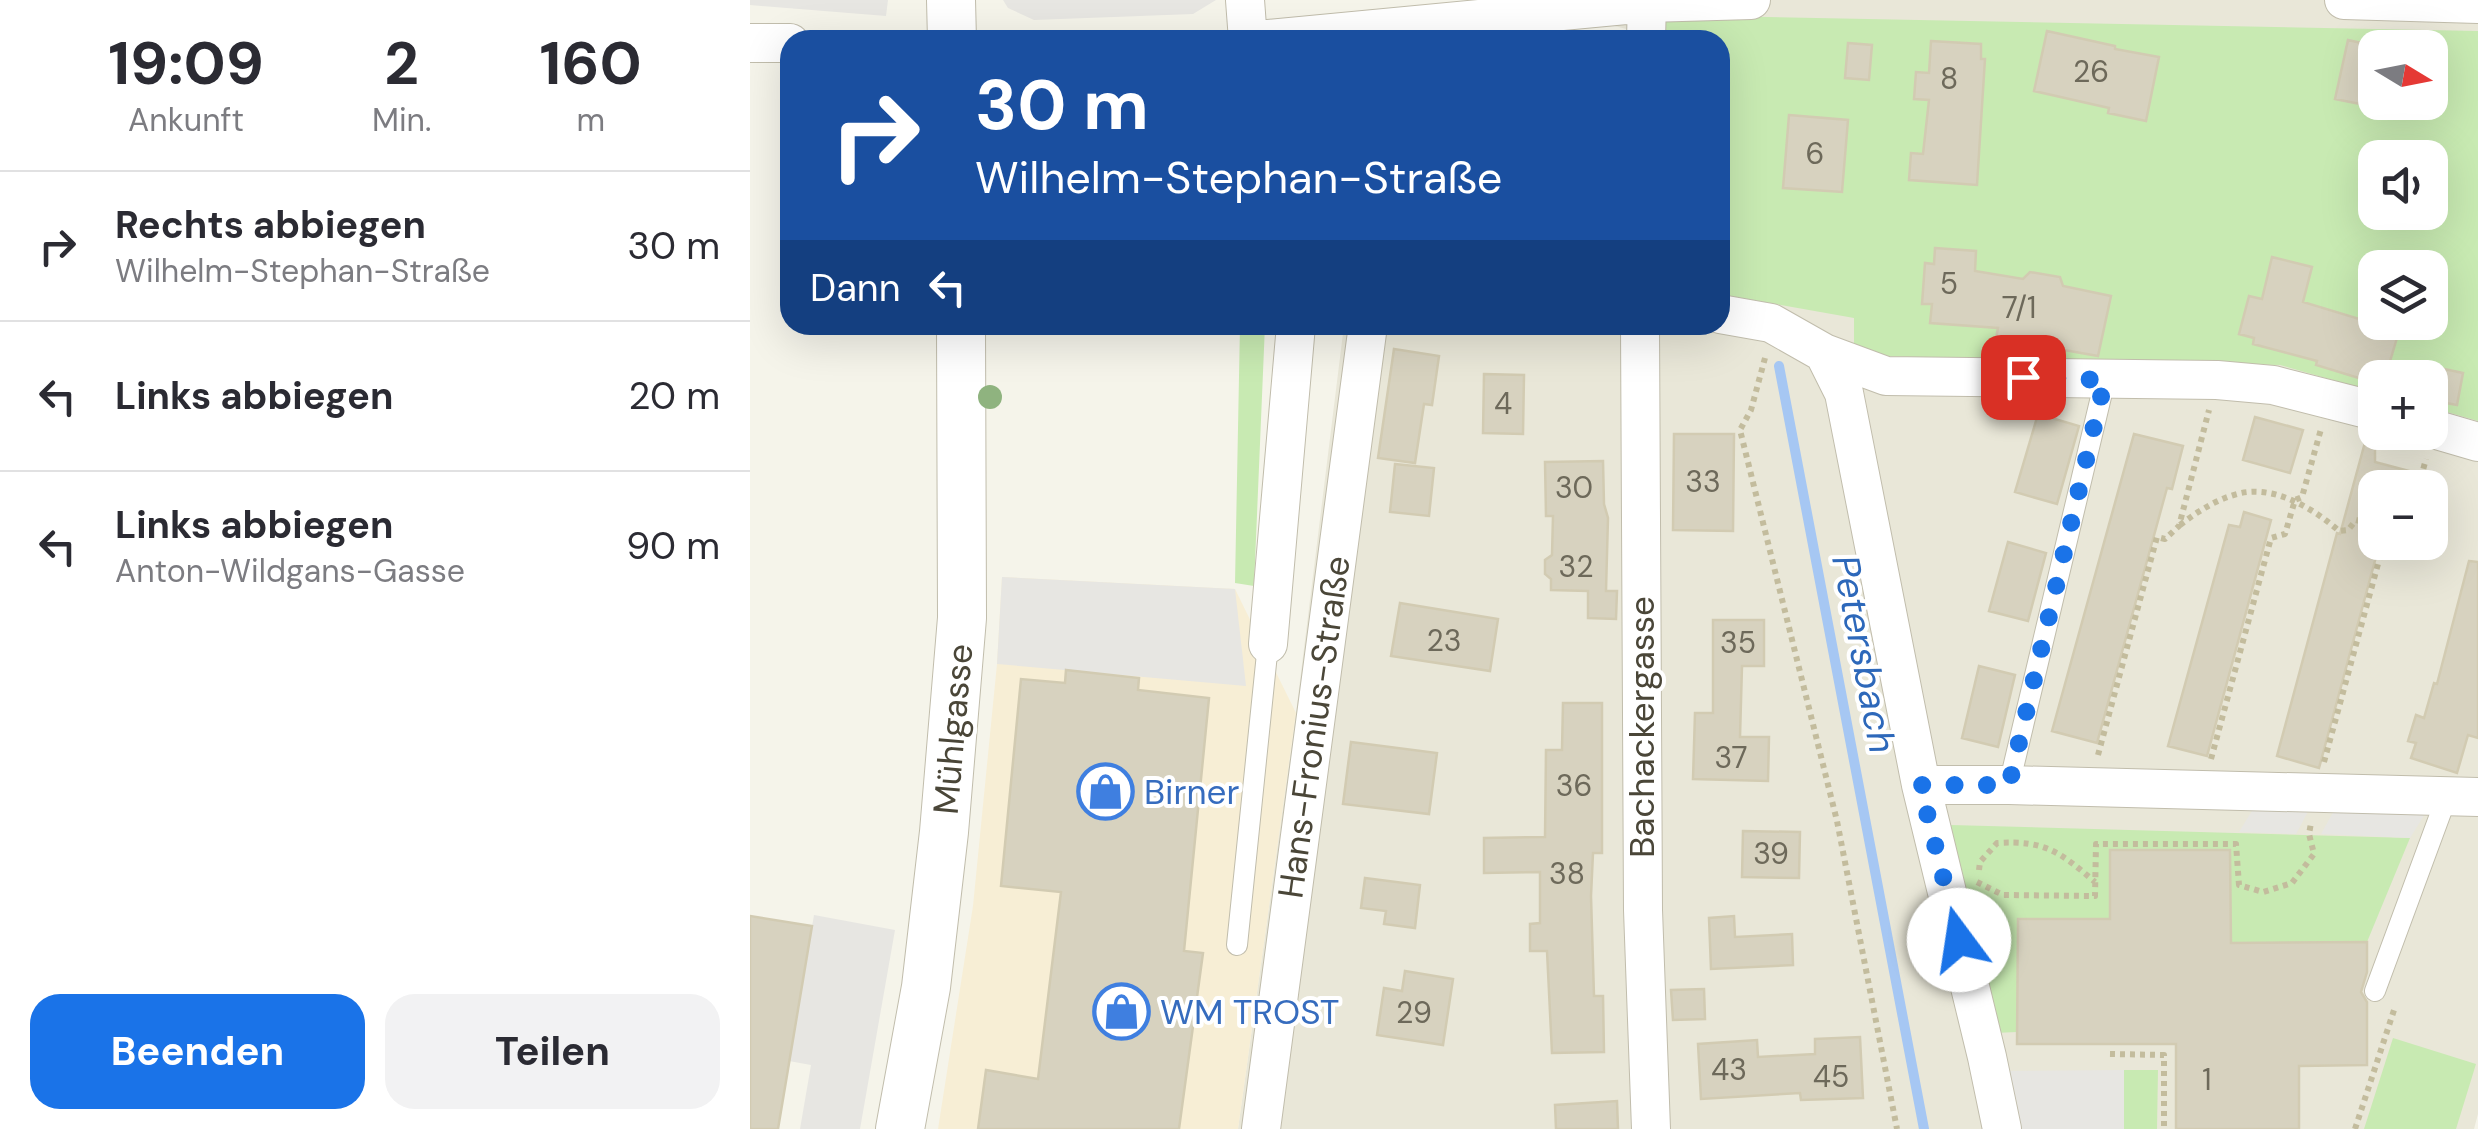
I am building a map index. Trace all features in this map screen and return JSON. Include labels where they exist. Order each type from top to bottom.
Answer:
[{"type":"street","points":[[951,0],[952,30]]},
{"type":"street","points":[[1245,0],[1247,30]]},
{"type":"street","points":[[1408,30],[1647,14],[1751,0]]},
{"type":"street","points":[[2344,0],[2478,4]]},
{"type":"street","points":[[750,43],[780,44]]},
{"type":"street","points":[[1730,316],[1771,323],[1824,353],[1886,376],[2217,380],[2273,385],[2358,406]]},
{"type":"street","name":"Mühlgasse","points":[[900,1129],[926,987],[962,618],[961,335]]},
{"type":"street","name":"Hans-Fronius-Straße","points":[[1268,644],[1295,335]]},
{"type":"street","name":"Hans-Fronius-Straße","points":[[1261,1129],[1367,335]]},
{"type":"street","name":"Bachackergasse","points":[[1640,335],[1643,910],[1651,1129]]},
{"type":"street","points":[[1824,353],[1844,393],[1920,785],[2002,1129]]},
{"type":"street","points":[[2448,433],[2478,442]]},
{"type":"street","points":[[1920,785],[2462,797]]},
{"type":"lane","points":[[2009,785],[2105,380]]},
{"type":"lane","points":[[1236,946],[1268,644]]},
{"type":"lane","points":[[2375,991],[2462,797]]},
{"type":"path","points":[[1771,323],[1762,377],[1740,430],[1837,822],[1897,1129]]},
{"type":"path","points":[[2179,526],[2217,380]]},
{"type":"path","points":[[2294,500],[2302,497],[2330,399]]},
{"type":"path","points":[[2090,787],[2157,537],[2165,539],[2200,510],[2241,492],[2294,500],[2319,512],[2340,531],[2348,530],[2358,521]]},
{"type":"path","points":[[2194,789],[2271,538],[2285,534],[2294,500]]},
{"type":"path","points":[[2095,882],[2051,849],[2023,841],[1997,842],[1980,862],[1977,882],[2003,894],[2095,896],[2096,844],[2236,844],[2239,885],[2263,892],[2292,882],[2314,854],[2310,834],[2316,793],[2379,560]]},
{"type":"path","points":[[2110,1054],[2164,1055],[2164,1129]]},
{"type":"shaded area","points":[[750,0],[888,0],[886,16],[750,5]]},
{"type":"shaded area","points":[[1003,0],[1216,0],[1193,14],[1034,20],[1008,8]]},
{"type":"shaded area","points":[[1514,0],[2478,0],[2478,1114],[2474,1129],[1238,1129],[1296,713],[1343,335],[1730,335],[1730,30],[1630,30]]},
{"type":"shaded area","points":[[1002,577],[1235,589],[1296,713],[1238,1129],[938,1129],[973,906]]},
{"type":"shaded area","points":[[1002,577],[1235,589],[1246,686],[997,664]]},
{"type":"shaded area","points":[[2255,806],[2310,808],[2296,834],[2239,832]]},
{"type":"shaded area","points":[[2336,807],[2428,809],[2410,838],[2321,834]]},
{"type":"shaded area","points":[[814,915],[895,930],[860,1129],[800,1129],[811,1065],[789,1061]]},
{"type":"shaded area","points":[[2124,1070],[2124,1129],[2017,1129],[2004,1071]]},
{"type":"green space","points":[[1666,15],[2427,30],[2358,30],[2358,120],[2448,120],[2448,30],[2478,31],[2478,421],[2448,412],[2448,360],[2358,360],[2358,387],[2280,365],[1872,356],[1854,344],[1854,318],[1730,296],[1730,30],[1665,30]]},
{"type":"green space","points":[[1240,335],[1265,335],[1254,586],[1235,583]]},
{"type":"green space","points":[[1951,825],[2410,838],[2367,942],[2231,943],[2230,850],[2110,850],[2110,919],[2018,920],[2017,1032],[1994,1033]]},
{"type":"green space","points":[[2393,1038],[2476,1064],[2456,1129],[2364,1129]]},
{"type":"green space","points":[[2124,1070],[2158,1070],[2157,1129],[2124,1129]]},
{"type":"building","points":[[2047,31],[2159,57],[2146,121],[2034,91]]},
{"type":"building","points":[[2348,40],[2358,42],[2358,104],[2335,99]]},
{"type":"building","points":[[1931,41],[1981,44],[1981,59],[1985,59],[1977,185],[1909,180],[1911,153],[1923,154],[1929,100],[1914,99],[1916,72],[1929,73]]},
{"type":"building","points":[[1848,43],[1872,45],[1869,80],[1845,78]]},
{"type":"building","points":[[1789,115],[1848,120],[1842,192],[1783,188]]},
{"type":"building","points":[[1935,248],[1976,251],[1975,271],[2023,279],[2030,272],[2060,277],[2063,286],[2111,296],[2098,356],[1996,338],[1998,328],[1930,323],[1932,304],[1922,304],[1925,263],[1934,264]]},
{"type":"building","points":[[2272,257],[2312,267],[2303,302],[2358,319],[2358,340],[2396,340],[2390,360],[2358,360],[2358,378],[2316,365],[2317,361],[2253,344],[2254,338],[2239,334],[2249,296],[2262,299]]},
{"type":"building","points":[[1394,349],[1439,356],[1432,405],[1424,404],[1415,463],[1378,458]]},
{"type":"building","points":[[2448,370],[2463,373],[2457,405],[2448,403]]},
{"type":"building","points":[[1484,374],[1524,375],[1523,434],[1483,433]]},
{"type":"building","points":[[2038,414],[2079,426],[2057,504],[2015,492]]},
{"type":"building","points":[[2255,417],[2303,430],[2290,473],[2243,460]]},
{"type":"building","points":[[1674,434],[1734,434],[1733,531],[1673,530]]},
{"type":"building","points":[[2134,434],[2183,446],[2172,489],[2167,488],[2097,743],[2052,731]]},
{"type":"building","points":[[2363,450],[2375,450],[2375,462],[2405,470],[2358,470],[2358,560],[2375,560],[2319,768],[2277,756],[2337,533],[2340,534]]},
{"type":"building","points":[[1603,461],[1608,518],[1606,591],[1617,591],[1616,619],[1588,618],[1588,591],[1551,590],[1551,579],[1545,574],[1545,560],[1552,555],[1553,516],[1546,516],[1545,462]]},
{"type":"building","points":[[1395,464],[1434,468],[1429,516],[1390,512]]},
{"type":"building","points":[[2244,512],[2271,520],[2207,756],[2168,746],[2229,525],[2240,527]]},
{"type":"building","points":[[2008,542],[2046,553],[2028,621],[1989,611]]},
{"type":"building","points":[[2469,561],[2478,562],[2478,738],[2468,735],[2457,773],[2411,758],[2416,743],[2408,741],[2416,715],[2424,718],[2434,683],[2437,684]]},
{"type":"building","points":[[1400,603],[1498,619],[1490,671],[1391,656]]},
{"type":"building","points":[[1713,620],[1764,620],[1764,666],[1742,666],[1740,737],[1769,737],[1768,781],[1693,779],[1695,713],[1713,713]]},
{"type":"building","points":[[1979,666],[2015,675],[1998,747],[1962,738]]},
{"type":"building","points":[[1066,670],[1139,678],[1138,690],[1209,698],[1184,951],[1203,953],[1179,1129],[978,1129],[986,1070],[1038,1079],[1061,892],[1001,886],[1021,679],[1065,683]]},
{"type":"building","points":[[1563,703],[1602,703],[1602,853],[1593,853],[1591,896],[1594,996],[1603,996],[1604,1052],[1552,1053],[1547,951],[1530,951],[1530,924],[1540,923],[1540,872],[1484,873],[1484,838],[1545,837],[1546,750],[1562,750]]},
{"type":"building","points":[[1351,742],[1437,753],[1429,814],[1343,804]]},
{"type":"building","points":[[1743,831],[1800,832],[1799,878],[1742,877]]},
{"type":"building","points":[[2110,850],[2230,850],[2231,943],[2367,942],[2367,972],[2361,992],[2367,1002],[2367,1065],[2299,1066],[2299,1129],[2176,1129],[2176,1044],[2017,1044],[2018,919],[2110,919]]},
{"type":"building","points":[[1365,878],[1420,885],[1415,928],[1384,924],[1386,911],[1361,908]]},
{"type":"building","points":[[750,916],[812,926],[778,1129],[750,1129]]},
{"type":"building","points":[[1734,916],[1735,937],[1792,934],[1793,965],[1711,969],[1709,918]]},
{"type":"building","points":[[1405,971],[1453,979],[1443,1045],[1377,1035],[1384,988],[1402,991]]},
{"type":"building","points":[[1704,989],[1705,1019],[1673,1020],[1671,990]]},
{"type":"building","points":[[1860,1037],[1863,1098],[1801,1100],[1800,1093],[1701,1099],[1698,1044],[1757,1040],[1758,1057],[1815,1054],[1815,1039]]},
{"type":"building","points":[[1617,1101],[1618,1129],[1556,1129],[1555,1105]]},
{"type":"waterway","name":"Petersbach","points":[[1779,366],[1924,1129]]},
{"type":"place","name":"Birner","points":[[1105,792]]},
{"type":"place","name":"WM TROST","points":[[1121,1012]]},
{"type":"route","points":[[1959,940],[1920,785],[2009,785],[2105,380],[2023,377]]}]
